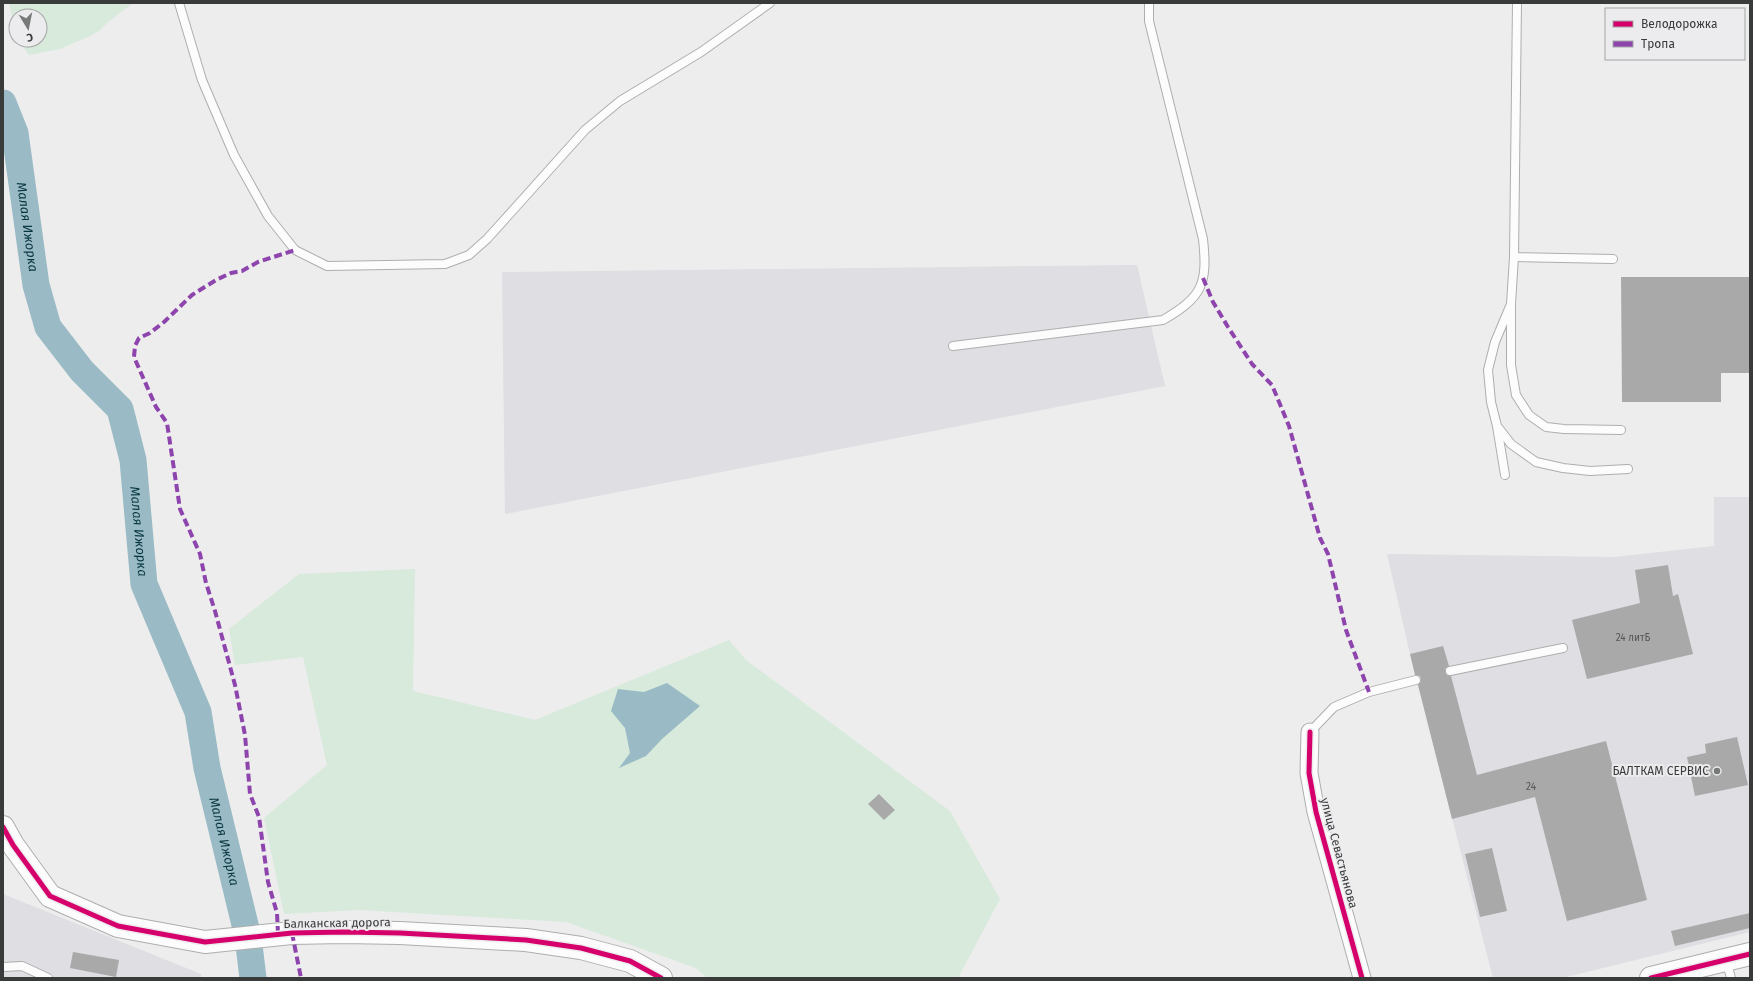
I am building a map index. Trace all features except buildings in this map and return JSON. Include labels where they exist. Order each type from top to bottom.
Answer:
[{"type":"street","name":"улица Севастьянова","points":[[1310,732],[1309,773],[1316,812],[1362,978]]},
{"type":"street","name":"Балканская дорога","points":[[3,827],[13,845],[50,896],[118,926],[205,942],[278,934],[343,932],[400,933],[526,940],[581,948],[623,959],[662,978]]},
{"type":"street","points":[[1651,978],[1728,969],[1750,954]]},
{"type":"lane","points":[[179,3],[202,80],[234,155],[268,216],[295,250],[327,266],[445,264],[469,255],[487,239],[591,125],[620,101],[701,52],[770,3]]},
{"type":"lane","points":[[953,346],[1163,320],[1184,308],[1196,294],[1203,278],[1205,260],[1203,239],[1149,21],[1149,3]]},
{"type":"lane","points":[[1517,3],[1514,257],[1511,304],[1511,365],[1516,395],[1529,415],[1546,427],[1564,430],[1621,430]]},
{"type":"lane","points":[[1514,257],[1613,259]]},
{"type":"lane","points":[[1505,475],[1497,426],[1490,402],[1488,370],[1495,342],[1511,304]]},
{"type":"lane","points":[[1497,426],[1511,444],[1536,462],[1563,468],[1590,471],[1628,469]]},
{"type":"lane","points":[[1450,671],[1563,648]]},
{"type":"lane","points":[[1310,732],[1334,707],[1369,692],[1416,680]]},
{"type":"lane","points":[[3,967],[22,966],[48,978]]},
{"type":"shaded area","points":[[1137,265],[1165,386],[505,514],[502,272]]},
{"type":"shaded area","points":[[1714,497],[1750,497],[1750,932],[1562,978],[1493,978],[1410,654],[1387,554],[1614,557],[1714,546]]},
{"type":"shaded area","points":[[3,894],[201,974],[201,978],[3,978]]},
{"type":"green space","points":[[9,3],[133,3],[108,22],[99,31],[90,36],[60,49],[29,55],[24,48],[48,48],[48,8],[10,8]]},
{"type":"green space","points":[[415,569],[413,691],[535,720],[729,640],[746,660],[950,811],[1000,899],[958,978],[707,978],[696,968],[566,922],[358,910],[284,914],[264,818],[327,765],[303,657],[235,665],[229,629],[299,574]]},
{"type":"water","points":[[667,683],[700,706],[662,739],[646,756],[619,768],[630,753],[625,728],[611,711],[618,689],[644,692]]},
{"type":"waterway","name":"Малая Ижорка","points":[[3,103],[15,133],[36,285],[48,327],[82,371],[120,409],[133,460],[144,584],[198,712],[207,768],[248,937],[253,978]]},
{"type":"marked path","points":[[278,934],[277,913],[268,882],[259,817],[250,794],[245,735],[235,685],[206,583],[200,554],[180,509],[167,423],[156,407],[134,357],[135,346],[139,338],[150,333],[164,322],[192,295],[216,280],[231,273],[242,271],[258,262],[295,250]]},
{"type":"marked path","points":[[1203,278],[1213,302],[1228,327],[1252,364],[1272,385],[1289,426],[1320,538],[1328,554],[1346,630],[1369,692]]},
{"type":"marked path","points":[[292,933],[301,978]]},
{"type":"cycle path","points":[[1310,732],[1309,773],[1316,812],[1362,978]]},
{"type":"cycle path","points":[[3,827],[13,845],[50,896],[118,926],[205,942],[292,933],[343,932],[400,933],[526,940],[581,948],[630,961],[661,978]]},
{"type":"cycle path","points":[[1651,978],[1750,954]]},
{"type":"place","name":"БАЛТКАМ СЕРВИС","points":[[1717,771]]}]
